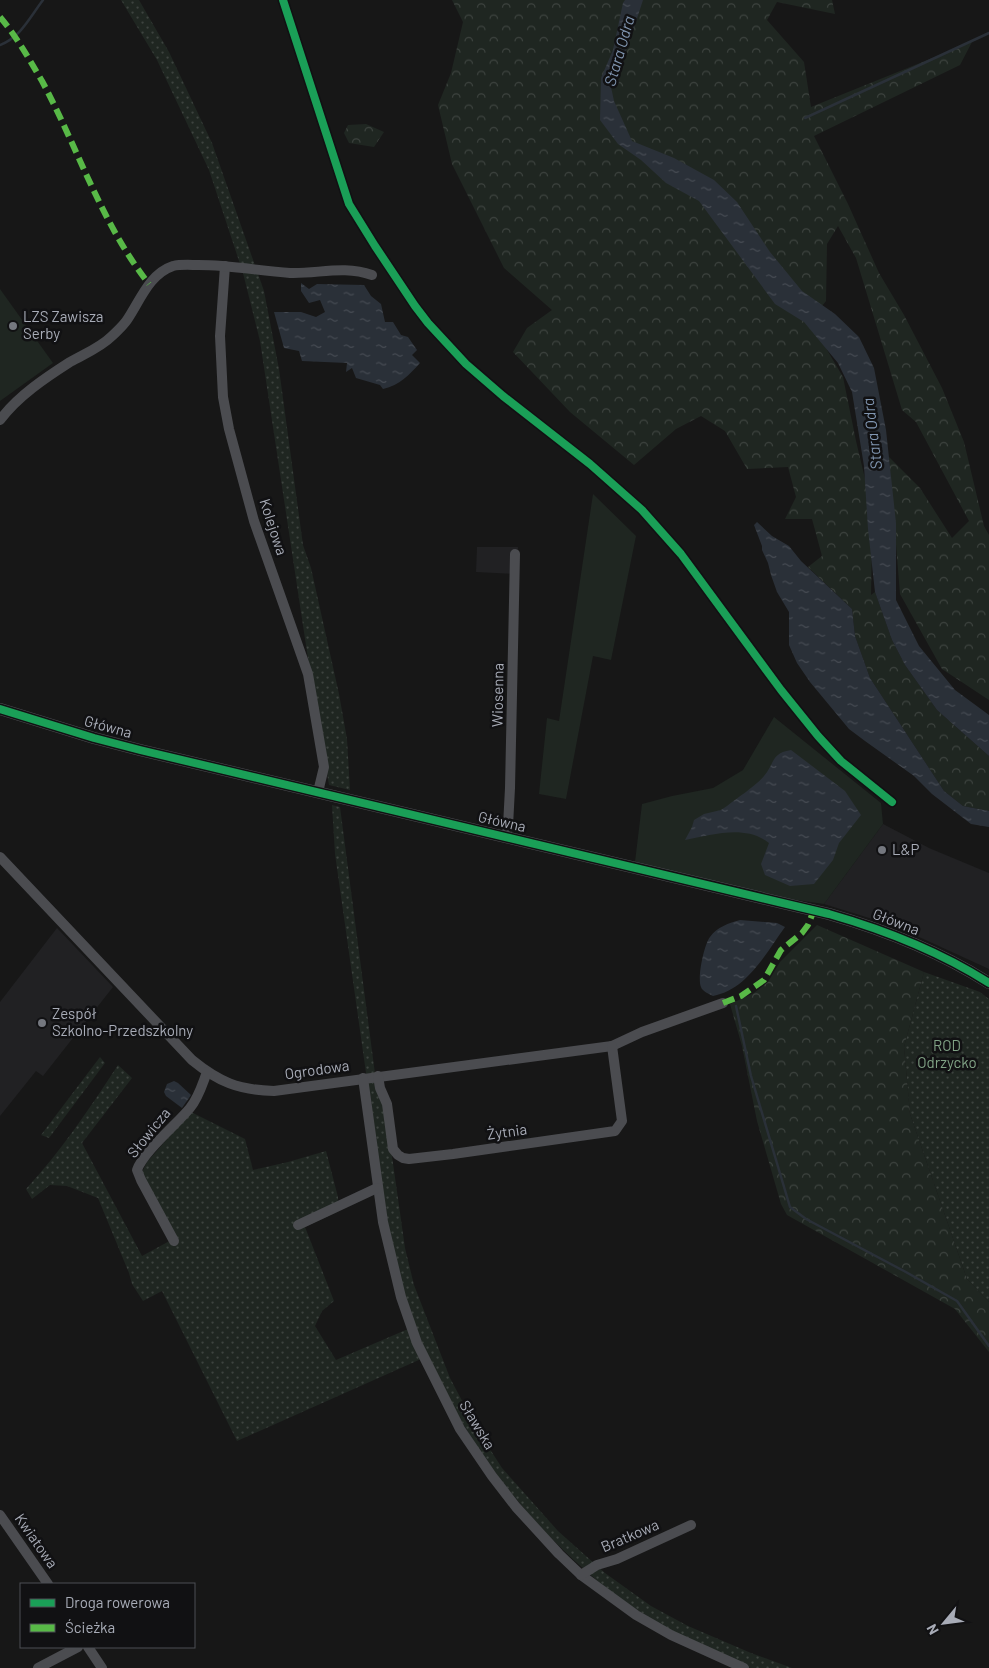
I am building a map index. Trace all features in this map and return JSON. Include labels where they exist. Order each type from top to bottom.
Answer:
[{"type":"main road","name":"Główna","points":[[0,709],[94,738],[814,910],[860,923],[912,942],[989,982]]},
{"type":"street","points":[[0,420],[11,406],[35,386],[70,362],[108,340],[127,320],[149,284],[165,270],[174,266],[225,266],[292,273],[350,270],[372,275]]},
{"type":"street","name":"Kolejowa","points":[[225,266],[220,336],[223,397],[231,438],[254,521],[308,674],[324,767],[318,792]]},
{"type":"street","name":"Wiosenna","points":[[506,837],[510,788],[515,554]]},
{"type":"street","name":"Ogrodowa","points":[[0,857],[180,1047],[207,1072],[241,1088],[256,1091],[274,1091],[612,1046],[642,1032],[723,1004]]},
{"type":"street","name":"Żytnia","points":[[378,1076],[380,1088],[387,1104],[393,1149],[398,1155],[409,1159],[463,1153],[615,1131],[622,1121],[612,1046]]},
{"type":"street","name":"Słowicza","points":[[174,1241],[137,1170],[140,1163],[152,1149],[191,1107],[200,1092],[207,1072]]},
{"type":"street","name":"Sławska","points":[[363,1078],[383,1222],[408,1320],[434,1380],[460,1430],[516,1507],[581,1575],[636,1614],[670,1635],[744,1668]]},
{"type":"street","points":[[298,1225],[377,1188]]},
{"type":"street","name":"Kwiatowa","points":[[0,1515],[47,1583]]},
{"type":"street","name":"Bratkowa","points":[[581,1575],[597,1565],[616,1560],[691,1525]]},
{"type":"street","points":[[38,1668],[76,1648]]},
{"type":"street","points":[[89,1648],[102,1668]]},
{"type":"shaded area","points":[[477,547],[518,547],[517,574],[476,572]]},
{"type":"shaded area","points":[[883,824],[929,848],[989,873],[989,969],[895,926],[824,904]]},
{"type":"shaded area","name":"Zespół Szkolno-Przedszkolny","points":[[57,928],[113,987],[43,1076],[36,1071],[0,1116],[0,1002]]},
{"type":"green space","points":[[121,0],[139,0],[169,52],[212,143],[264,291],[279,369],[303,545],[311,568],[347,739],[350,790],[329,785],[260,341],[243,273],[209,170],[157,60]]},
{"type":"green space","points":[[452,0],[832,0],[835,14],[777,2],[767,20],[804,62],[811,107],[972,42],[960,65],[814,136],[848,204],[879,273],[904,315],[942,388],[964,442],[984,526],[989,535],[989,700],[942,669],[900,594],[889,457],[920,488],[952,538],[969,521],[916,422],[902,410],[856,258],[838,226],[827,244],[826,301],[810,321],[843,377],[866,483],[872,541],[871,595],[875,592],[892,640],[905,665],[937,710],[989,756],[989,811],[963,806],[944,791],[870,678],[855,636],[852,609],[808,567],[822,556],[812,519],[785,519],[796,497],[788,467],[747,469],[725,431],[701,416],[676,429],[634,465],[570,412],[513,352],[527,328],[552,310],[504,268],[452,164],[438,105],[451,73],[463,22]]},
{"type":"green space","points":[[366,124],[384,132],[374,147],[349,143],[344,133],[348,125]]},
{"type":"green space","name":"LZS Zawisza Serby","points":[[0,289],[53,363],[0,401]]},
{"type":"green space","points":[[593,494],[636,536],[611,660],[593,656],[566,799],[539,794],[547,718],[559,721]]},
{"type":"green space","points":[[774,717],[881,803],[883,824],[824,904],[721,889],[634,870],[642,804],[713,788],[743,770]]},
{"type":"green space","points":[[332,805],[340,807],[377,1089],[384,1100],[405,1248],[414,1285],[450,1378],[477,1429],[502,1468],[558,1531],[605,1573],[651,1606],[688,1626],[792,1668],[751,1668],[741,1665],[684,1637],[646,1615],[621,1599],[584,1569],[549,1535],[516,1498],[458,1416],[435,1373],[416,1328],[401,1282],[385,1209],[335,854]]},
{"type":"green space","points":[[817,925],[924,972],[904,1047],[910,1114],[967,1279],[989,1302],[989,1352],[955,1309],[787,1215],[781,1204],[757,1121],[742,1046],[730,1004],[754,993],[768,982],[780,962]]},
{"type":"green space","name":"ROD Odrzycko","points":[[924,972],[980,992],[989,999],[989,1302],[967,1279],[910,1114],[904,1047]]},
{"type":"green space","points":[[100,1057],[105,1063],[49,1138],[41,1135]]},
{"type":"green space","points":[[118,1065],[132,1078],[82,1143],[142,1256],[175,1238],[142,1172],[147,1162],[191,1112],[245,1139],[253,1170],[326,1151],[338,1197],[337,1212],[305,1227],[334,1301],[322,1311],[315,1326],[336,1360],[408,1329],[421,1359],[237,1441],[162,1291],[143,1301],[132,1284],[98,1198],[67,1186],[50,1185],[32,1199],[26,1189],[39,1175],[86,1113]]},
{"type":"water","name":"Stara Odra","points":[[625,0],[643,0],[629,43],[611,87],[614,101],[632,141],[674,158],[714,180],[737,202],[770,252],[802,291],[835,314],[859,337],[874,368],[886,430],[896,523],[896,600],[919,646],[955,690],[989,715],[989,756],[937,710],[905,665],[892,640],[875,592],[864,466],[852,392],[838,363],[804,322],[775,304],[699,201],[666,183],[641,160],[618,144],[600,120],[601,78],[613,50]]},
{"type":"water","points":[[301,283],[309,289],[317,284],[364,285],[371,296],[381,304],[385,322],[393,322],[401,335],[408,337],[417,350],[412,355],[420,363],[399,382],[383,389],[380,385],[356,378],[352,368],[346,372],[347,363],[302,361],[299,351],[284,348],[274,312],[301,312],[316,317],[325,312],[320,300],[309,303],[301,291]]},
{"type":"water","points":[[757,522],[772,536],[789,546],[801,561],[852,609],[855,636],[870,678],[944,791],[963,806],[989,811],[989,827],[971,824],[932,794],[914,776],[849,729],[810,682],[797,663],[789,645],[789,612],[777,592],[762,550],[754,525]]},
{"type":"water","points":[[791,750],[845,791],[861,815],[839,843],[833,860],[814,884],[790,886],[765,875],[761,864],[769,843],[760,837],[739,832],[728,832],[685,840],[694,820],[704,814],[721,810],[727,806],[761,780],[777,756]]},
{"type":"water","points":[[740,920],[777,923],[785,927],[763,959],[746,978],[725,992],[713,996],[703,990],[700,983],[702,962],[708,941],[720,928]]},
{"type":"water","points":[[174,1081],[191,1095],[182,1108],[166,1096],[164,1092],[167,1084]]},
{"type":"waterway","points":[[0,45],[19,32],[43,0]]},
{"type":"waterway","points":[[805,118],[989,33]]},
{"type":"waterway","points":[[736,1006],[751,1076],[790,1207],[806,1219],[957,1301],[989,1346]]},
{"type":"marked path","points":[[0,17],[17,40],[42,81],[117,236],[149,284]]},
{"type":"marked path","points":[[723,1003],[741,996],[764,980],[781,950],[802,933],[808,925],[814,910]]},
{"type":"cycle path","points":[[283,0],[349,204],[415,306],[466,364],[503,396],[590,464],[642,510],[681,554],[781,690],[818,736],[841,761],[892,802]]},
{"type":"cycle path","points":[[0,709],[140,750],[829,914],[911,942],[951,961],[989,983]]},
{"type":"place","name":"LZS Zawisza Serby","points":[[13,326]]},
{"type":"place","name":"L&P","points":[[882,850]]},
{"type":"place","name":"Zespół Szkolno-Przedszkolny","points":[[42,1023]]}]
